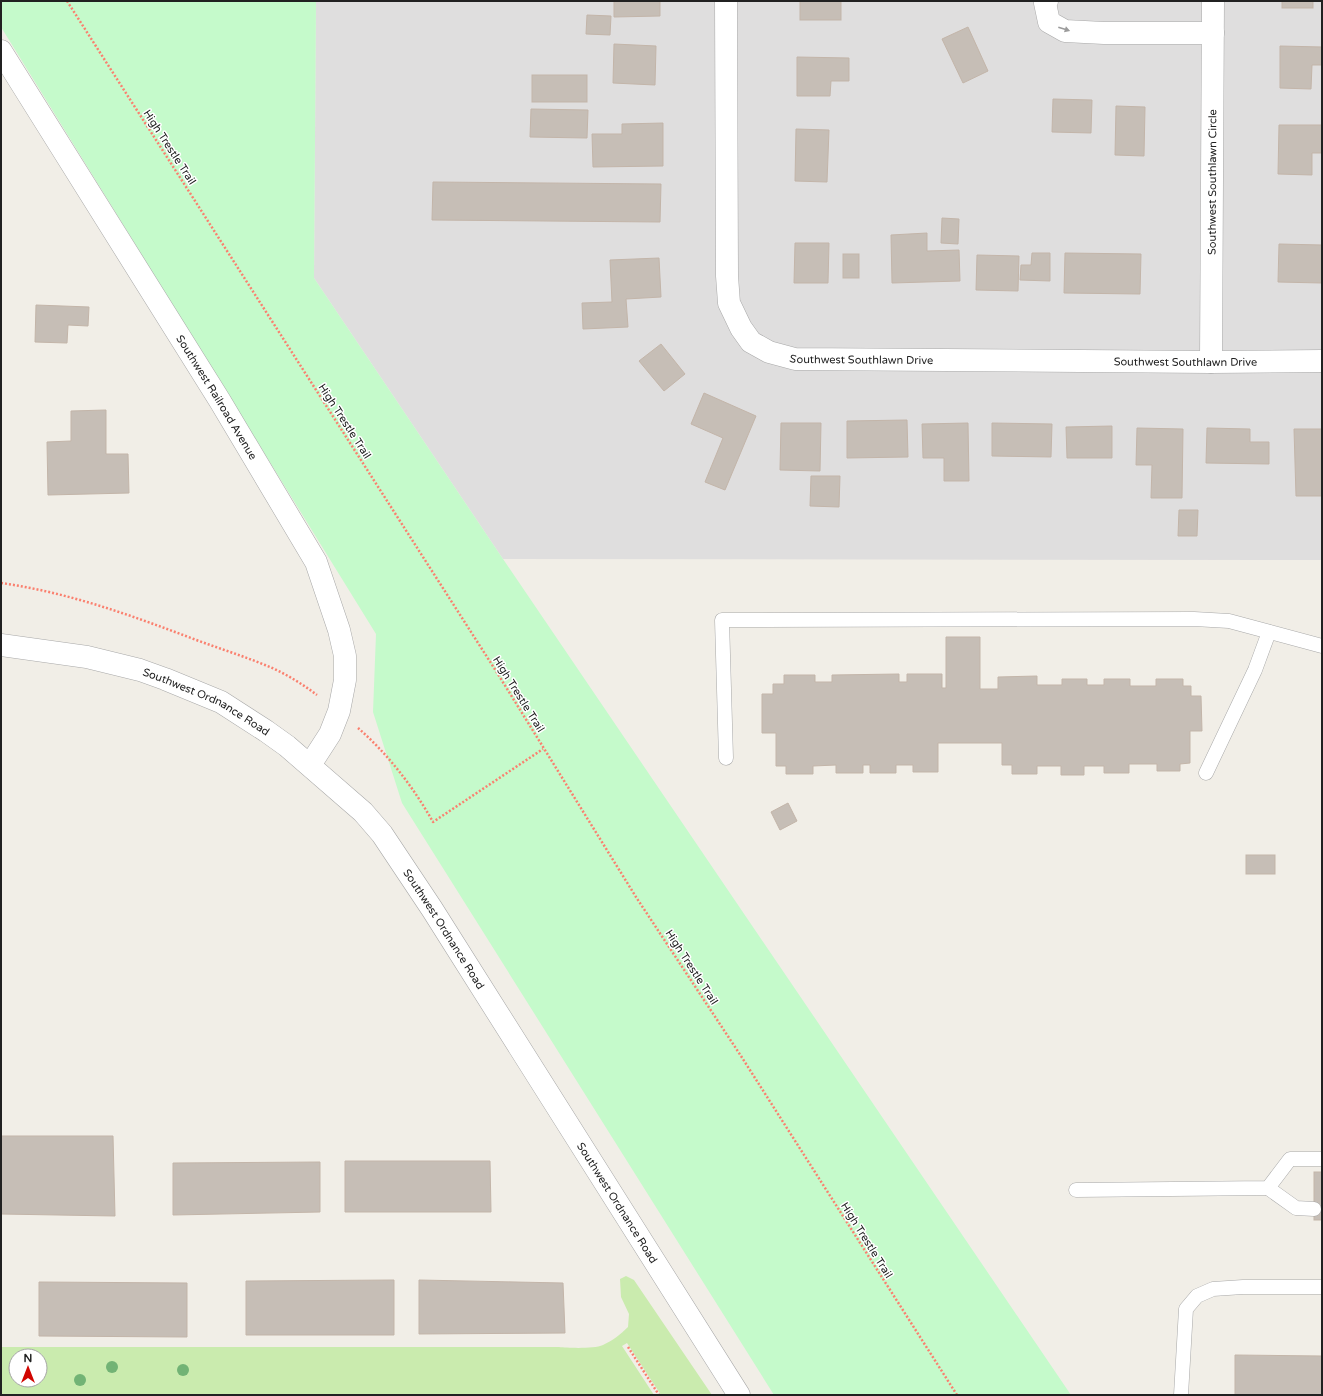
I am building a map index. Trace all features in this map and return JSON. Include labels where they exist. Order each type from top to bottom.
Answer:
[{"type":"street","name":"Southwest Southlawn Drive","points":[[726,1],[727,276],[729,304],[741,328],[752,342],[769,352],[795,359],[1211,362],[1322,361]]},
{"type":"street","points":[[1047,1],[1045,3],[1049,22],[1066,31],[1213,32]]},
{"type":"street","name":"Southwest Southlawn Circle","points":[[1211,362],[1214,1]]},
{"type":"street","name":"Southwest Railroad Avenue","points":[[1,51],[220,401],[316,562],[339,630],[344,656],[345,680],[339,711],[330,734],[310,765]]},
{"type":"street","name":"Southwest Ordnance Road","points":[[1,645],[87,657],[140,670],[165,678],[221,702],[266,731],[310,765],[363,812],[386,840],[436,915],[739,1395]]},
{"type":"lane","points":[[726,758],[722,620],[1194,619],[1230,621],[1322,646]]},
{"type":"lane","points":[[1206,773],[1255,670],[1270,632]]},
{"type":"lane","points":[[1268,1188],[1290,1159],[1322,1159]]},
{"type":"lane","points":[[1076,1190],[1268,1188],[1296,1208],[1314,1209]]},
{"type":"lane","points":[[1181,1395],[1186,1309],[1197,1296],[1213,1289],[1243,1287],[1322,1287]]},
{"type":"path","name":"High Trestle Trail","points":[[68,1],[636,896],[741,1056],[957,1395]]},
{"type":"path","points":[[1,583],[33,588],[99,605],[144,620],[266,665],[303,685],[339,711],[369,737],[423,804],[433,822],[543,749]]},
{"type":"path","points":[[628,1348],[659,1395]]},
{"type":"shaded area","points":[[316,1],[1322,1],[1322,560],[503,559],[314,278]]},
{"type":"green space","points":[[1,1],[316,1],[314,278],[1071,1395],[774,1395],[402,803],[373,712],[376,634],[1,27]]},
{"type":"green space","points":[[626,1276],[634,1280],[712,1395],[661,1395],[627,1343],[622,1346],[654,1395],[1,1395],[1,1347],[594,1347],[603,1345],[619,1335],[628,1327],[629,1314],[621,1297],[620,1279]]},
{"type":"building","points":[[614,1],[660,1],[660,16],[614,17]]},
{"type":"building","points":[[800,1],[841,1],[841,20],[800,20]]},
{"type":"building","points":[[1282,1],[1313,1],[1313,8],[1282,8]]},
{"type":"building","points":[[587,15],[611,16],[610,35],[586,34]]},
{"type":"building","points":[[968,27],[988,71],[963,83],[942,39]]},
{"type":"building","points":[[614,44],[656,46],[655,85],[613,83]]},
{"type":"building","points":[[1280,46],[1322,47],[1322,65],[1312,65],[1311,89],[1280,88]]},
{"type":"building","points":[[797,57],[849,58],[849,81],[831,81],[830,96],[797,96]]},
{"type":"building","points":[[532,75],[587,75],[587,102],[532,102]]},
{"type":"building","points":[[1053,99],[1092,100],[1091,133],[1052,132]]},
{"type":"building","points":[[1116,106],[1145,107],[1144,156],[1115,155]]},
{"type":"building","points":[[531,109],[588,110],[587,138],[530,137]]},
{"type":"building","points":[[663,123],[663,166],[593,167],[592,134],[622,134],[622,124]]},
{"type":"building","points":[[1279,125],[1322,125],[1322,153],[1312,153],[1312,175],[1278,174]]},
{"type":"building","points":[[796,129],[829,130],[827,182],[795,181]]},
{"type":"building","points":[[433,182],[661,184],[660,222],[432,220]]},
{"type":"building","points":[[942,218],[959,219],[958,244],[941,243]]},
{"type":"building","points":[[927,233],[927,251],[959,250],[960,281],[892,283],[891,235]]},
{"type":"building","points":[[795,243],[829,243],[828,283],[794,283]]},
{"type":"building","points":[[1279,244],[1322,245],[1322,283],[1278,282]]},
{"type":"building","points":[[1032,253],[1050,253],[1050,281],[1020,280],[1021,265],[1031,265]]},
{"type":"building","points":[[1065,253],[1141,254],[1140,294],[1064,293]]},
{"type":"building","points":[[843,254],[859,254],[859,278],[843,278]]},
{"type":"building","points":[[977,255],[1019,256],[1018,291],[976,290]]},
{"type":"building","points":[[659,258],[661,297],[626,299],[628,327],[583,329],[582,303],[612,302],[610,260]]},
{"type":"building","points":[[36,305],[89,307],[88,326],[68,325],[67,343],[35,342]]},
{"type":"building","points":[[661,344],[685,374],[664,391],[639,361]]},
{"type":"building","points":[[704,393],[756,416],[725,490],[705,482],[723,438],[691,424]]},
{"type":"building","points":[[106,410],[106,454],[128,454],[129,493],[48,495],[47,442],[71,441],[71,411]]},
{"type":"building","points":[[907,420],[908,457],[847,458],[847,421]]},
{"type":"building","points":[[781,423],[821,423],[820,471],[780,470]]},
{"type":"building","points":[[968,423],[969,481],[944,481],[944,458],[923,458],[922,424]]},
{"type":"building","points":[[992,423],[1052,424],[1051,457],[992,456]]},
{"type":"building","points":[[1112,426],[1112,458],[1067,458],[1066,427]]},
{"type":"building","points":[[1137,428],[1183,429],[1182,498],[1151,498],[1152,465],[1136,465]]},
{"type":"building","points":[[1207,428],[1250,429],[1250,442],[1269,442],[1269,464],[1206,463]]},
{"type":"building","points":[[1294,429],[1322,429],[1322,496],[1296,496]]},
{"type":"building","points":[[811,476],[840,476],[839,507],[810,506]]},
{"type":"building","points":[[1179,510],[1198,510],[1197,536],[1178,536]]},
{"type":"building","points":[[946,637],[980,637],[980,689],[998,689],[998,677],[1037,676],[1037,685],[1062,685],[1062,679],[1087,679],[1087,685],[1104,685],[1104,679],[1130,679],[1130,686],[1156,686],[1156,679],[1183,679],[1183,686],[1191,686],[1191,696],[1201,696],[1202,731],[1190,731],[1190,763],[1180,764],[1180,771],[1157,771],[1157,764],[1129,764],[1129,773],[1104,773],[1104,766],[1084,766],[1084,775],[1061,775],[1061,766],[1037,766],[1037,774],[1012,774],[1012,765],[1002,765],[1002,743],[938,743],[938,772],[913,772],[913,765],[896,765],[896,773],[870,773],[870,765],[863,765],[863,773],[836,773],[836,765],[813,766],[813,774],[786,774],[786,766],[776,766],[776,733],[762,733],[762,694],[773,694],[773,684],[784,684],[784,675],[815,675],[815,682],[832,682],[832,675],[899,674],[899,682],[907,682],[907,674],[942,674],[942,688],[946,688]]},
{"type":"building","points":[[788,803],[797,821],[780,830],[771,812]]},
{"type":"building","points":[[1246,855],[1275,855],[1275,874],[1246,874]]},
{"type":"building","points":[[1,1136],[113,1136],[115,1216],[1,1214]]},
{"type":"building","points":[[345,1161],[490,1161],[491,1212],[345,1212]]},
{"type":"building","points":[[320,1162],[320,1212],[173,1215],[173,1163]]},
{"type":"building","points":[[1314,1172],[1322,1172],[1322,1220],[1314,1220]]},
{"type":"building","points":[[394,1280],[394,1335],[246,1335],[246,1281]]},
{"type":"building","points":[[419,1280],[563,1283],[565,1333],[419,1334]]},
{"type":"building","points":[[39,1282],[187,1283],[187,1337],[39,1336]]},
{"type":"building","points":[[1235,1355],[1322,1356],[1322,1395],[1235,1395]]}]
